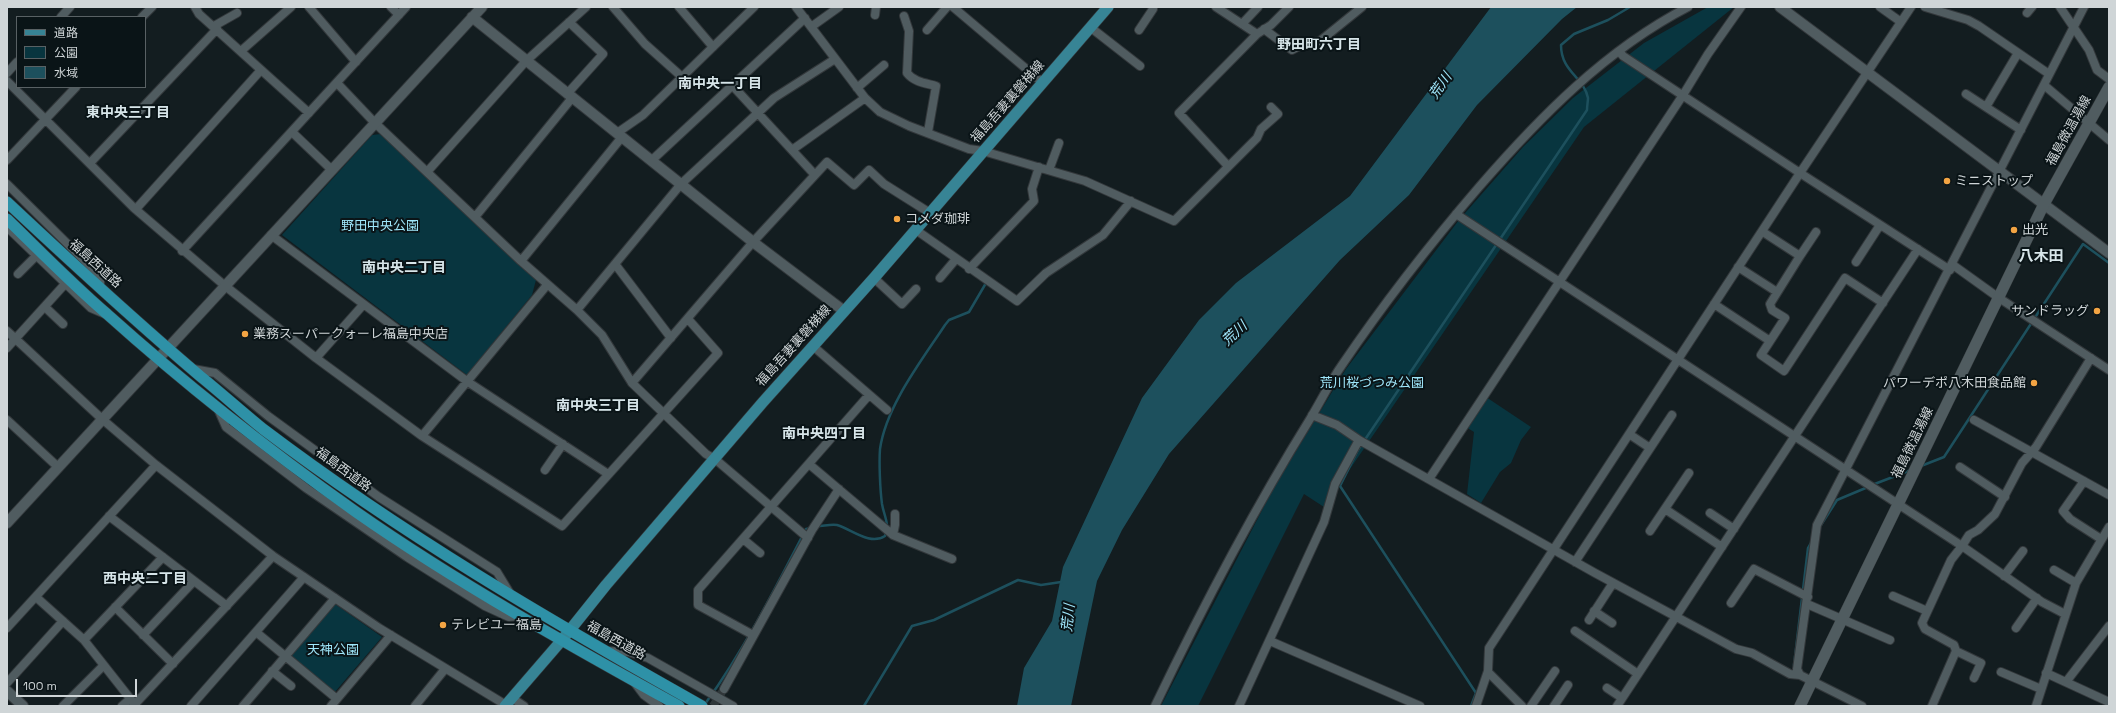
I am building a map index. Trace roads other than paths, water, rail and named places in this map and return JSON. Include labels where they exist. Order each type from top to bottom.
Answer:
[{"type":"highway","name":"福島西道路","points":[[7,202],[100,288],[168,348],[262,427],[365,503],[569,631],[702,706]]},
{"type":"highway","name":"福島西道路","points":[[7,219],[108,315],[159,359],[261,442],[357,512],[521,616],[679,706]]},
{"type":"main road","name":"福島吾妻裏磐梯線","points":[[508,703],[562,640],[606,585],[916,230],[983,150],[1108,7]]},
{"type":"main road","name":"福島微温湯線","points":[[1800,706],[2044,204],[2109,87]]},
{"type":"street","points":[[62,16],[70,7]]},
{"type":"street","points":[[143,16],[152,7]]},
{"type":"street","points":[[195,7],[200,14],[309,113]]},
{"type":"street","points":[[241,51],[290,7]]},
{"type":"street","points":[[309,7],[356,62]]},
{"type":"street","points":[[391,7],[399,15]]},
{"type":"street","points":[[182,251],[337,84],[406,7]]},
{"type":"street","points":[[7,522],[159,359],[224,285],[332,170],[374,122],[482,7]]},
{"type":"street","points":[[427,172],[526,60],[586,7]]},
{"type":"street","points":[[613,7],[645,44],[682,77]]},
{"type":"street","points":[[679,7],[713,47]]},
{"type":"street","points":[[521,260],[619,135],[643,115],[754,7]]},
{"type":"street","points":[[796,7],[865,98],[880,112],[969,149],[983,150],[1085,181],[1177,223],[1228,166],[1256,138],[1261,129],[1278,114],[1271,107]]},
{"type":"street","points":[[811,27],[839,7]]},
{"type":"street","points":[[927,30],[947,7]]},
{"type":"street","points":[[953,7],[1043,83]]},
{"type":"street","points":[[1139,30],[1154,9],[1153,7]]},
{"type":"street","points":[[1242,24],[1258,7]]},
{"type":"street","points":[[1228,166],[1179,113],[1260,31],[1271,25],[1289,7]]},
{"type":"street","points":[[1221,8],[1242,24],[1260,31],[1292,50],[1301,45],[1320,41],[1362,7]]},
{"type":"street","points":[[1155,706],[1270,484],[1341,366],[1456,214],[1498,165],[1568,93],[1619,51],[1688,7]]},
{"type":"street","points":[[1429,480],[1683,95],[1708,54],[1741,7]]},
{"type":"street","points":[[1780,7],[2109,253]]},
{"type":"street","points":[[1880,7],[1901,22]]},
{"type":"street","points":[[1476,706],[1488,672],[1489,648],[1738,267],[1911,7]]},
{"type":"street","points":[[1925,7],[1968,20],[2049,74]]},
{"type":"street","points":[[2060,7],[2092,55],[2097,70],[2109,79]]},
{"type":"street","points":[[1800,675],[1797,669],[1818,525],[1952,268],[1999,172],[2084,7]]},
{"type":"street","points":[[90,164],[216,28],[237,13]]},
{"type":"street","points":[[904,16],[909,31],[908,73],[911,78],[917,81],[936,86],[928,132]]},
{"type":"street","points":[[472,17],[753,242],[844,312]]},
{"type":"street","points":[[651,161],[805,18]]},
{"type":"street","points":[[474,217],[603,54],[569,22]]},
{"type":"street","points":[[1090,28],[1140,66]]},
{"type":"street","points":[[1619,51],[1623,56],[1800,173],[1918,249],[1952,268],[2109,370]]},
{"type":"street","points":[[1986,107],[2018,53]]},
{"type":"street","points":[[577,310],[681,184],[758,113],[790,87],[835,59]]},
{"type":"street","points":[[7,73],[16,63]]},
{"type":"street","points":[[858,88],[884,65]]},
{"type":"street","points":[[136,209],[261,70]]},
{"type":"street","points":[[7,81],[136,209],[182,251],[224,285],[316,358],[422,436],[562,526],[663,412],[718,353],[688,318]]},
{"type":"street","points":[[337,84],[374,122],[474,217],[547,285],[577,310],[602,335],[632,383],[706,454],[715,459],[804,536]]},
{"type":"street","points":[[732,85],[815,175]]},
{"type":"street","points":[[2044,85],[2109,140]]},
{"type":"street","points":[[7,160],[75,88]]},
{"type":"street","points":[[1966,94],[2021,130]]},
{"type":"street","points":[[792,150],[865,98]]},
{"type":"street","points":[[292,132],[332,170]]},
{"type":"street","points":[[1049,170],[1059,143]]},
{"type":"street","points":[[632,383],[753,242],[826,162],[854,185],[869,170],[884,184],[930,213]]},
{"type":"street","points":[[969,268],[1034,201],[1032,189],[1039,167]]},
{"type":"street","points":[[7,184],[95,271],[100,277],[100,288]]},
{"type":"street","points":[[916,230],[1017,301],[1046,273],[1103,235],[1131,201]]},
{"type":"street","points":[[1456,214],[1846,472],[1962,546],[2037,598],[2065,614]]},
{"type":"street","points":[[1856,262],[1880,225]]},
{"type":"street","points":[[7,227],[91,308],[108,315]]},
{"type":"street","points":[[1762,232],[1800,256]]},
{"type":"street","points":[[1816,232],[1770,304],[1772,310],[1785,318],[1760,355],[1784,371],[1845,278],[1883,303]]},
{"type":"street","points":[[271,235],[468,382],[608,474]]},
{"type":"street","points":[[1616,706],[1918,249]]},
{"type":"street","points":[[18,274],[36,256]]},
{"type":"street","points":[[940,278],[956,259]]},
{"type":"street","points":[[615,264],[671,338]]},
{"type":"street","points":[[1738,267],[1777,292]]},
{"type":"street","points":[[874,278],[902,304],[916,289]]},
{"type":"street","points":[[7,348],[65,284]]},
{"type":"street","points":[[422,436],[547,285]]},
{"type":"street","points":[[1714,304],[1770,341]]},
{"type":"street","points":[[316,358],[363,305]]},
{"type":"street","points":[[45,307],[63,324]]},
{"type":"street","points":[[7,331],[102,419],[156,465],[273,556],[391,635],[445,669],[508,703],[524,706]]},
{"type":"street","points":[[814,347],[887,410]]},
{"type":"street","points":[[1932,706],[1956,651],[1954,645],[1923,626],[1923,620],[1927,611],[1951,560],[1969,535],[1995,514],[2018,469],[2032,451],[2091,358]]},
{"type":"street","points":[[750,633],[698,604],[698,590],[869,395]]},
{"type":"street","points":[[1575,562],[1672,415]]},
{"type":"street","points":[[1312,416],[1337,425],[1359,440],[1575,562],[1736,649],[1752,653],[1790,674],[1800,675],[1862,706]]},
{"type":"street","points":[[1974,420],[2109,495]]},
{"type":"street","points":[[9,425],[58,467]]},
{"type":"street","points":[[1629,434],[1650,448]]},
{"type":"street","points":[[1239,706],[1324,522],[1335,484],[1359,440]]},
{"type":"street","points":[[545,470],[563,444]]},
{"type":"street","points":[[809,464],[893,535],[952,559]]},
{"type":"street","points":[[7,628],[156,465]]},
{"type":"street","points":[[1960,467],[2005,497]]},
{"type":"street","points":[[1650,531],[1689,473]]},
{"type":"street","points":[[2084,481],[2063,511],[2070,519],[2105,538]]},
{"type":"street","points":[[724,689],[750,633],[804,536],[812,530],[839,489]]},
{"type":"street","points":[[1665,509],[1722,547]]},
{"type":"street","points":[[1710,513],[1734,528]]},
{"type":"street","points":[[893,535],[895,514]]},
{"type":"street","points":[[109,516],[227,606]]},
{"type":"street","points":[[2036,706],[2076,584],[2105,538],[2109,527]]},
{"type":"street","points":[[743,539],[760,553]]},
{"type":"street","points":[[2004,576],[2023,551]]},
{"type":"street","points":[[122,706],[134,703],[273,556]]},
{"type":"street","points":[[84,640],[162,557]]},
{"type":"street","points":[[1731,603],[1754,568],[1807,600],[1890,640]]},
{"type":"street","points":[[2054,570],[2076,584]]},
{"type":"street","points":[[191,706],[304,577]]},
{"type":"street","points":[[143,634],[194,581]]},
{"type":"street","points":[[1588,620],[1613,583]]},
{"type":"street","points":[[1893,596],[1927,611]]},
{"type":"street","points":[[36,597],[84,640],[134,703]]},
{"type":"street","points":[[242,706],[335,598]]},
{"type":"street","points":[[2016,628],[2037,598]]},
{"type":"street","points":[[115,607],[172,664]]},
{"type":"street","points":[[1594,611],[1612,623]]},
{"type":"street","points":[[7,683],[63,621]]},
{"type":"street","points":[[2066,682],[2109,626]]},
{"type":"street","points":[[1574,631],[1638,674]]},
{"type":"street","points":[[256,632],[286,656],[334,703],[391,635]]},
{"type":"street","points":[[1270,641],[1420,706]]},
{"type":"street","points":[[1956,651],[1981,663],[1974,678]]},
{"type":"street","points":[[605,652],[629,652],[648,658],[732,706]]},
{"type":"street","points":[[63,706],[104,666]]},
{"type":"street","points":[[415,706],[445,669]]},
{"type":"street","points":[[272,671],[291,686]]},
{"type":"street","points":[[1488,672],[1522,706]]},
{"type":"street","points":[[1531,706],[1555,672]]},
{"type":"street","points":[[2001,672],[2041,689]]},
{"type":"street","points":[[2046,673],[2109,702]]},
{"type":"street","points":[[633,680],[644,695],[654,705]]},
{"type":"street","points":[[1554,706],[1568,685]]},
{"type":"street","points":[[1607,688],[1622,698]]},
{"type":"street","points":[[7,692],[23,706]]},
{"type":"water","name":"荒川","points":[[1491,7],[1577,7],[1562,19],[1477,105],[1409,195],[1340,260],[1169,454],[1122,530],[1097,581],[1071,706],[1017,706],[1024,668],[1052,621],[1063,567],[1142,398],[1199,320],[1236,283],[1350,196]]},
{"type":"waterway","points":[[1471,706],[1476,693],[1340,486],[1358,450],[1587,110],[1588,98],[1586,91],[1568,68],[1562,54],[1561,45],[1574,34],[1608,20],[1630,7]]},
{"type":"waterway","points":[[1921,466],[1944,457],[2083,244],[2109,263]]},
{"type":"waterway","points":[[817,526],[837,525],[861,536],[873,539],[879,539],[885,536],[887,524],[881,498],[880,449],[889,416],[906,384],[945,325],[949,320],[969,312],[986,283]]},
{"type":"waterway","points":[[1872,485],[1911,470]]},
{"type":"waterway","points":[[1821,525],[1837,500],[1868,487]]},
{"type":"waterway","points":[[705,704],[746,641],[806,529],[811,528]]},
{"type":"waterway","points":[[1794,665],[1808,548],[1812,541]]},
{"type":"waterway","points":[[864,706],[912,626],[934,620],[1018,580],[1041,585],[1061,582]]},
{"type":"tunnel","points":[[713,706],[724,689]]},
{"type":"place","name":"ミニストップ","points":[[1947,181]]},
{"type":"place","name":"コメダ珈琲","points":[[897,219]]},
{"type":"place","name":"出光","points":[[2014,230]]},
{"type":"place","name":"サンドラッグ","points":[[2097,311]]},
{"type":"place","name":"業務スーパークォーレ福島中央店","points":[[245,334]]},
{"type":"place","name":"パワーデポ八木田食品館","points":[[2034,383]]},
{"type":"place","name":"テレビユー福島","points":[[443,625]]},
{"type":"district","name":"野田町六丁目","points":[[1319,45]]},
{"type":"district","name":"南中央一丁目","points":[[720,84]]},
{"type":"district","name":"東中央三丁目","points":[[128,113]]},
{"type":"district","name":"八木田","points":[[2041,257]]},
{"type":"district","name":"南中央二丁目","points":[[404,268]]},
{"type":"district","name":"南中央三丁目","points":[[598,406]]},
{"type":"district","name":"南中央四丁目","points":[[824,434]]},
{"type":"district","name":"西中央二丁目","points":[[145,579]]},
{"type":"park label","name":"野田中央公園","points":[[380,226]]},
{"type":"park label","name":"荒川桜づつみ公園","points":[[1372,383]]},
{"type":"park label","name":"天神公園","points":[[333,650]]}]
